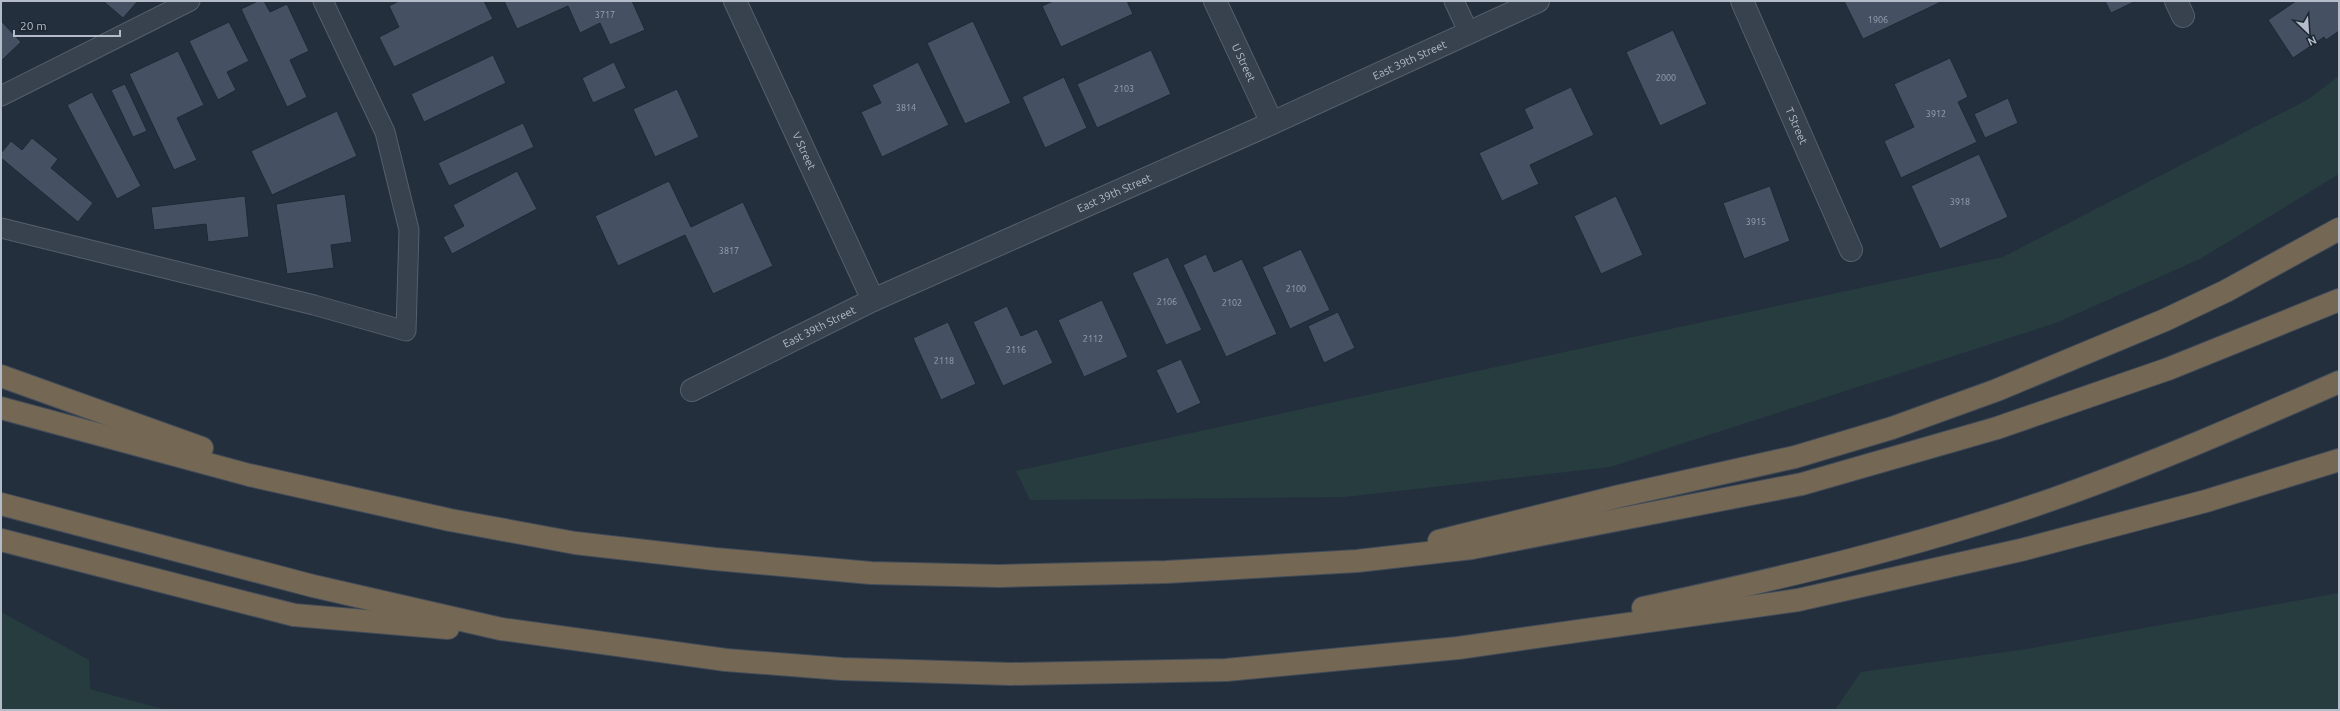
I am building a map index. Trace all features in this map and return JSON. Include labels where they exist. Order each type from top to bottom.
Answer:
[{"type":"highway","points":[[1357,561],[1620,496],[1795,457],[1892,428],[1997,390],[2165,320],[2233,288],[2339,229]]},
{"type":"highway","points":[[1,408],[249,475],[450,520],[576,543],[715,559],[871,573],[999,576],[1158,572],[1357,561],[1472,548],[1802,484],[1997,428],[2168,369],[2339,300]]},
{"type":"highway","points":[[1,376],[162,435],[335,494]]},
{"type":"highway","points":[[1458,648],[1778,579],[1930,538],[2056,498],[2175,452],[2339,382]]},
{"type":"highway","points":[[1,504],[313,586],[501,629],[561,638],[726,660],[842,669],[1011,674],[1226,670],[1458,648],[1798,600],[2021,550],[2206,501],[2339,460]]},
{"type":"highway","points":[[1,540],[294,615],[561,638]]},
{"type":"street","name":"V Street","points":[[735,1],[873,300]]},
{"type":"street","name":"U Street","points":[[1215,1],[1272,123]]},
{"type":"street","name":"East 39th Street","points":[[692,390],[873,300],[1272,123],[1538,1]]},
{"type":"street","name":"T Street","points":[[1742,1],[1851,250]]},
{"type":"lane","points":[[1,96],[189,1]]},
{"type":"lane","points":[[1,228],[314,305],[406,330],[409,230],[385,132],[323,1]]},
{"type":"lane","points":[[1454,1],[1469,33]]},
{"type":"green space","points":[[2339,76],[2339,174],[2200,259],[2056,323],[1610,467],[1345,497],[1030,500],[1016,471],[2003,257],[2307,100]]},
{"type":"green space","points":[[2339,593],[2339,710],[1835,710],[1861,672],[2027,649]]},
{"type":"green space","points":[[1,612],[89,660],[90,689],[166,710],[1,710]]},
{"type":"building","points":[[103,1],[138,1],[123,18]]},
{"type":"building","points":[[258,1],[264,1],[270,12],[287,4],[309,51],[290,60],[307,97],[287,107],[241,9]]},
{"type":"building","points":[[399,1],[484,1],[493,19],[394,67],[379,37],[399,27],[389,6]]},
{"type":"building","points":[[504,1],[632,1],[645,30],[610,45],[600,23],[580,33],[568,6],[517,29]]},
{"type":"building","points":[[1053,1],[1127,1],[1133,14],[1061,47],[1042,6]]},
{"type":"building","points":[[1844,1],[1943,1],[1863,39]]},
{"type":"building","points":[[2105,1],[2136,1],[2111,13]]},
{"type":"building","points":[[2296,1],[2339,1],[2339,31],[2326,40],[2324,37],[2293,58],[2268,20]]},
{"type":"building","points":[[1,21],[21,42],[1,61]]},
{"type":"building","points":[[973,21],[1011,103],[965,124],[927,43]]},
{"type":"building","points":[[229,22],[249,61],[227,72],[236,90],[218,100],[189,41]]},
{"type":"building","points":[[1673,30],[1707,104],[1660,126],[1626,52]]},
{"type":"building","points":[[1151,50],[1171,94],[1097,128],[1077,84]]},
{"type":"building","points":[[178,51],[204,105],[177,118],[197,160],[174,170],[129,74]]},
{"type":"building","points":[[493,55],[506,83],[424,122],[411,94]]},
{"type":"building","points":[[1950,58],[1968,97],[1958,102],[1977,142],[1901,178],[1884,141],[1914,127],[1894,84]]},
{"type":"building","points":[[614,62],[626,88],[593,103],[582,78]]},
{"type":"building","points":[[918,62],[949,125],[882,157],[861,112],[881,103],[872,85]]},
{"type":"building","points":[[1064,77],[1087,128],[1045,148],[1022,97]]},
{"type":"building","points":[[125,84],[147,131],[133,137],[111,90]]},
{"type":"building","points":[[1571,87],[1594,135],[1530,165],[1539,184],[1502,201],[1479,153],[1533,128],[1524,109]]},
{"type":"building","points":[[677,89],[699,137],[655,157],[633,109]]},
{"type":"building","points":[[92,92],[141,186],[117,199],[67,105]]},
{"type":"building","points":[[2008,98],[2018,123],[1985,138],[1974,114]]},
{"type":"building","points":[[337,111],[357,156],[272,195],[251,151]]},
{"type":"building","points":[[523,123],[534,147],[449,186],[438,163]]},
{"type":"building","points":[[32,138],[58,159],[51,168],[93,203],[78,222],[1,158],[1,153],[11,141],[22,150]]},
{"type":"building","points":[[1979,154],[2008,217],[1940,249],[1911,186]]},
{"type":"building","points":[[517,171],[537,209],[452,254],[443,237],[464,226],[453,205]]},
{"type":"building","points":[[669,181],[691,227],[743,202],[773,266],[713,294],[685,235],[618,266],[595,216]]},
{"type":"building","points":[[1770,186],[1790,241],[1744,259],[1723,203]]},
{"type":"building","points":[[345,194],[352,242],[331,245],[334,268],[287,274],[276,204]]},
{"type":"building","points":[[245,196],[249,237],[208,242],[206,224],[154,230],[151,207]]},
{"type":"building","points":[[1616,196],[1643,255],[1601,274],[1574,216]]},
{"type":"building","points":[[1301,249],[1330,310],[1290,329],[1262,267]]},
{"type":"building","points":[[1206,254],[1214,272],[1242,259],[1277,334],[1226,357],[1183,265]]},
{"type":"building","points":[[1168,257],[1202,330],[1166,345],[1132,273]]},
{"type":"building","points":[[1102,300],[1128,357],[1084,377],[1058,320]]},
{"type":"building","points":[[1007,306],[1021,336],[1037,329],[1053,363],[1003,386],[973,322]]},
{"type":"building","points":[[1338,312],[1355,348],[1324,363],[1308,326]]},
{"type":"building","points":[[948,322],[976,384],[941,400],[913,338]]},
{"type":"building","points":[[1181,359],[1201,403],[1177,414],[1156,370]]}]
